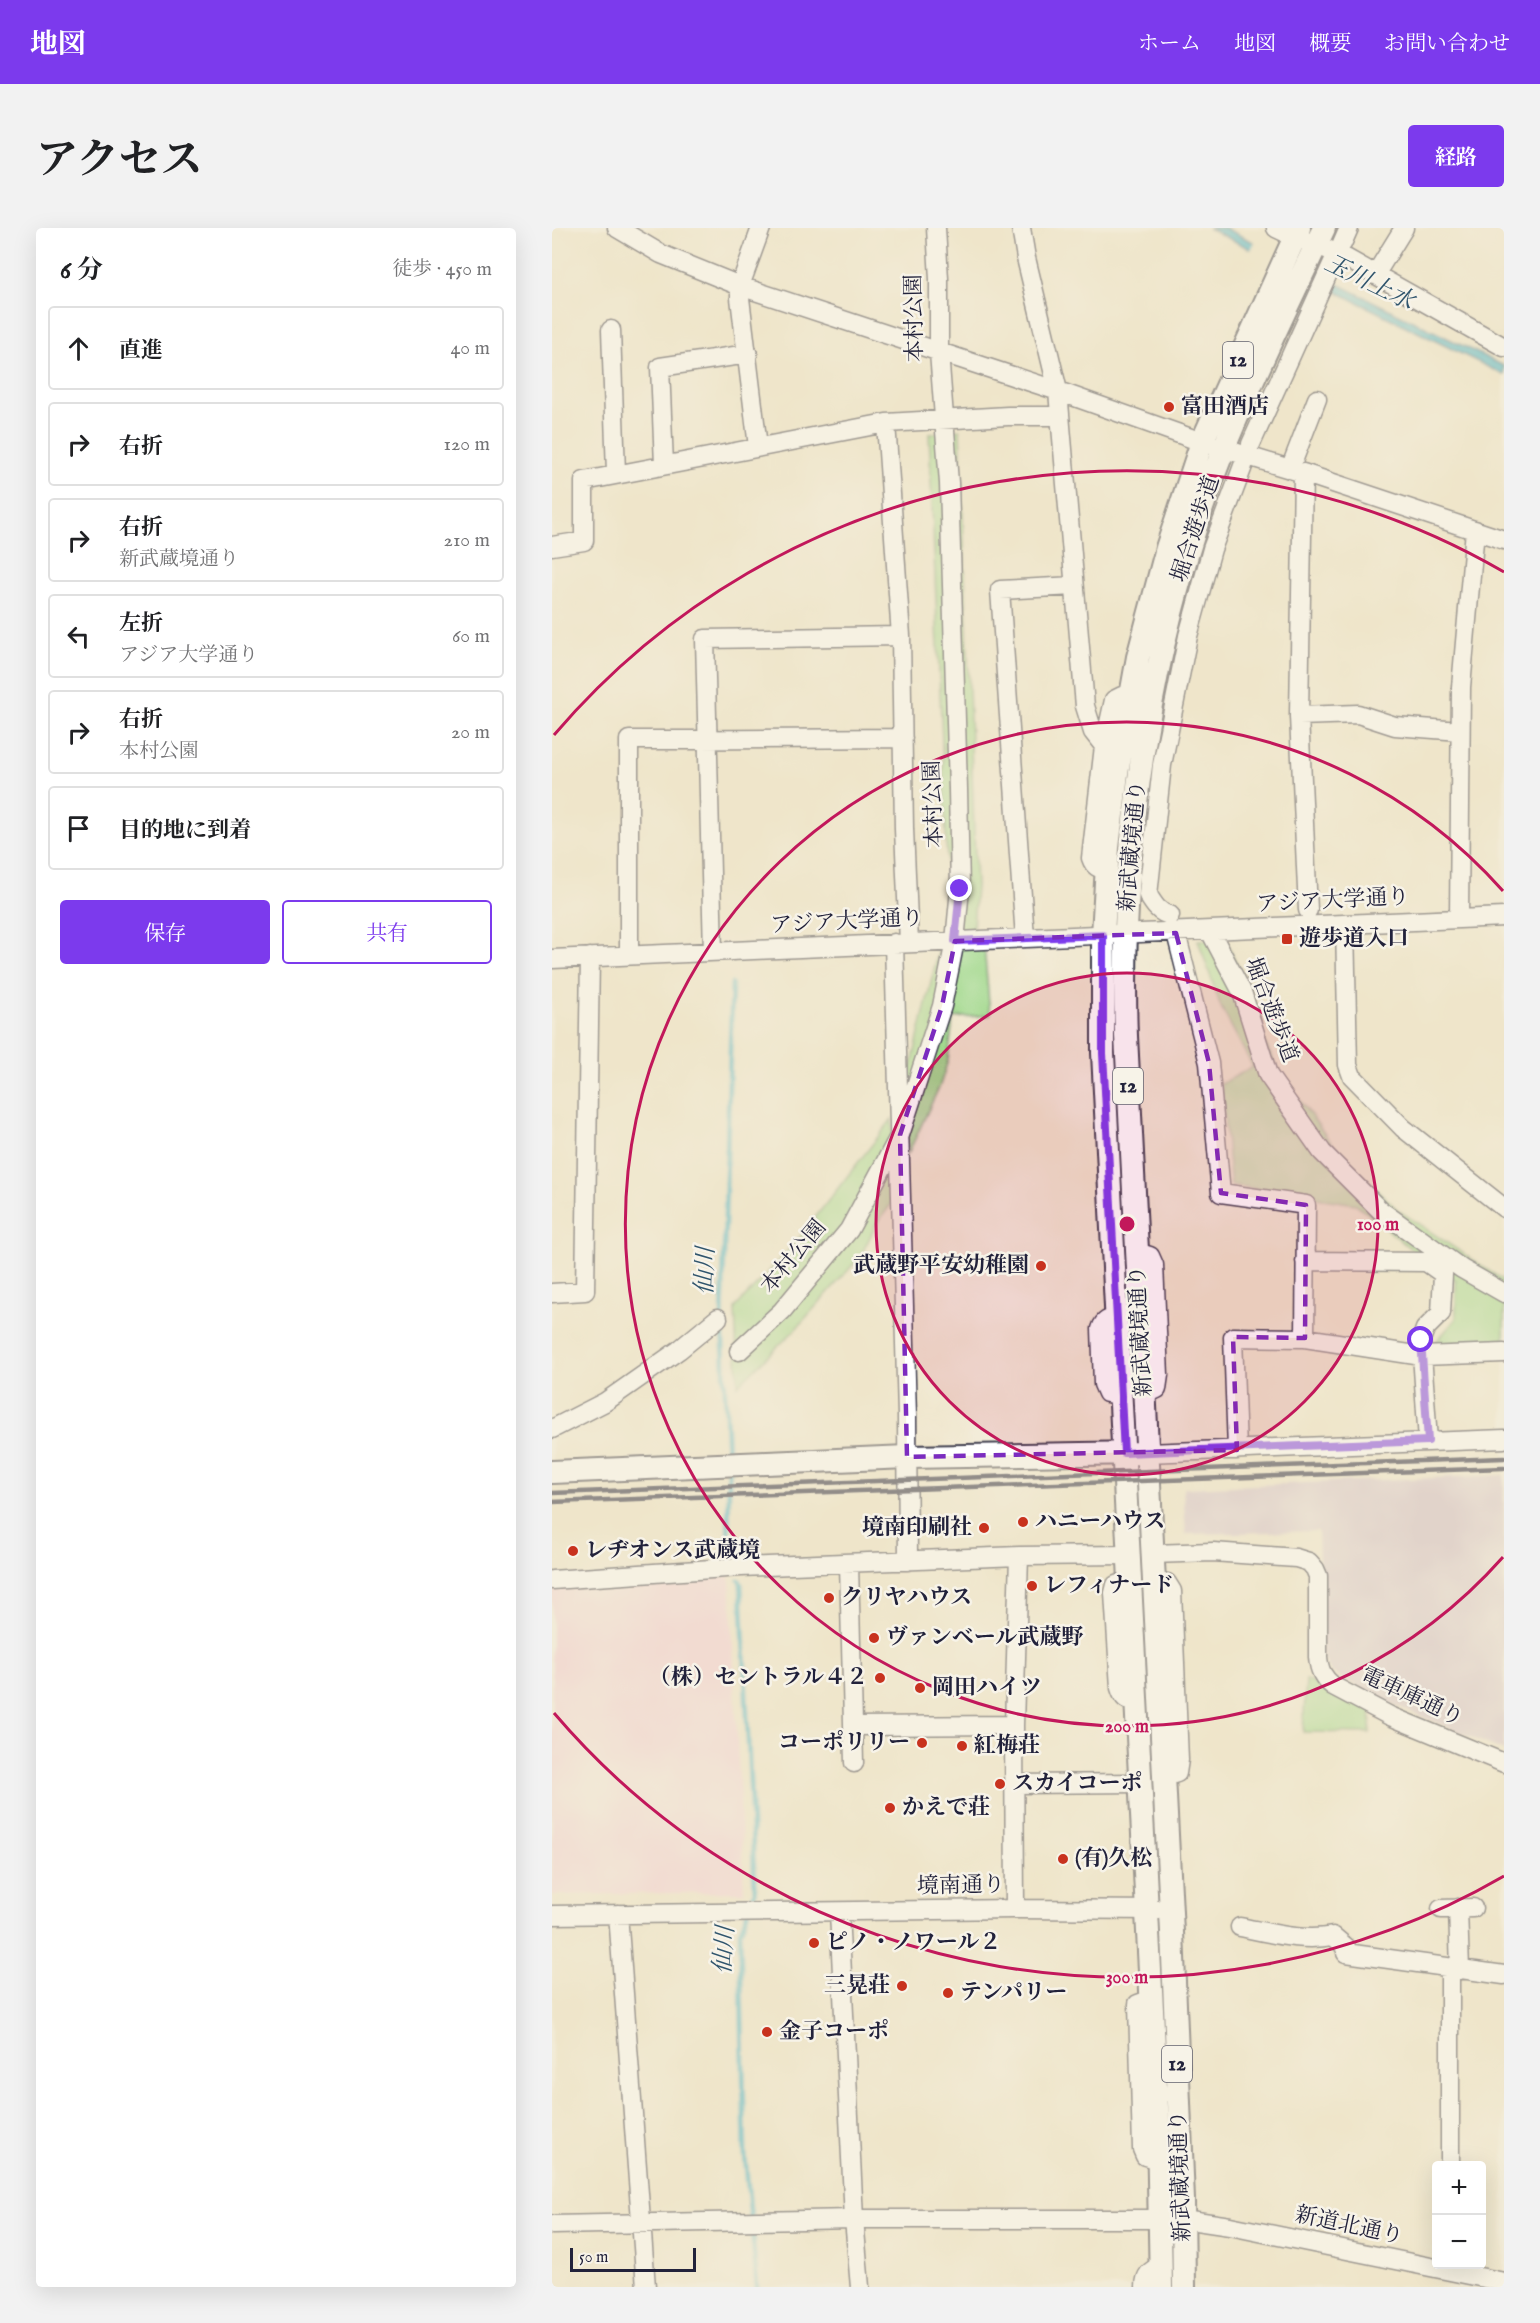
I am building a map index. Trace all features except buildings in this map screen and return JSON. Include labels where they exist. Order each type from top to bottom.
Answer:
[{"type":"main road","name":"新武蔵境通り","points":[[1184,2287],[1170,1910],[1153,1583],[1141,1555],[1124,1453],[1103,1053],[1103,935],[1107,870],[1117,773],[1130,698],[1167,548],[1202,442],[1275,278],[1314,239]]},
{"type":"main road","name":"新武蔵境通り","points":[[1161,2277],[1159,2160],[1131,1580],[1141,1555],[1147,1453],[1124,998],[1125,934],[1135,815],[1151,707],[1180,585],[1224,449],[1306,293],[1314,239]]},
{"type":"main road","points":[[552,1472],[907,1457],[1147,1453]]},
{"type":"street","points":[[617,228],[661,254],[740,286],[1202,442],[1504,540]]},
{"type":"street","points":[[758,447],[740,286],[761,228]]},
{"type":"street","points":[[1021,228],[1058,392],[1085,706],[1093,732],[1104,746]]},
{"type":"street","points":[[1375,275],[1404,228]]},
{"type":"street","name":"本村公園","points":[[739,1351],[782,1311],[849,1230],[900,1135],[942,1006],[955,941],[960,889],[949,483],[939,352],[939,279],[935,229]]},
{"type":"street","points":[[1314,239],[1504,347]]},
{"type":"street","points":[[1251,444],[1306,293]]},
{"type":"street","points":[[611,330],[616,473]]},
{"type":"street","points":[[664,465],[660,367],[748,354]]},
{"type":"street","points":[[1308,910],[1299,716],[1296,471],[1317,399]]},
{"type":"street","points":[[552,546],[584,541],[584,481],[616,473],[886,423],[1008,416],[1060,416]]},
{"type":"street","points":[[886,423],[901,636],[903,738],[900,1135],[908,1561]]},
{"type":"street","name":"堀合遊歩道","points":[[1173,924],[1155,906],[1148,895],[1162,765],[1188,636],[1212,549],[1243,466]]},
{"type":"street","points":[[1459,919],[1461,687],[1474,530]]},
{"type":"street","points":[[1025,938],[1000,590],[1074,586]]},
{"type":"street","points":[[713,952],[705,639],[901,636]]},
{"type":"street","points":[[1107,870],[1093,865],[1091,858],[1104,746],[1114,700],[1122,696],[1130,698]]},
{"type":"street","points":[[1299,716],[1358,714],[1395,726],[1460,732]]},
{"type":"street","points":[[629,955],[629,740],[903,738]]},
{"type":"street","name":"アジア大学通り","points":[[552,959],[1125,934],[1173,924],[1210,931],[1504,917]]},
{"type":"street","points":[[1173,924],[1209,1063],[1221,1193],[1306,1205],[1305,1338]]},
{"type":"street","points":[[1345,925],[1348,1065],[1352,1076],[1403,1128],[1504,1208]]},
{"type":"street","name":"堀合遊歩道","points":[[1210,931],[1242,992],[1268,1075],[1322,1152],[1380,1210],[1462,1269],[1504,1293]]},
{"type":"street","points":[[552,1293],[585,1292],[590,957]]},
{"type":"street","points":[[1305,1261],[1426,1262],[1443,1274],[1441,1313],[1425,1329],[1421,1340],[1428,1441]]},
{"type":"street","points":[[552,1429],[605,1402],[679,1350],[718,1318]]},
{"type":"street","points":[[1237,1450],[1233,1337],[1305,1338],[1422,1356],[1504,1353]]},
{"type":"street","points":[[1147,1453],[1504,1439]]},
{"type":"street","name":"電車庫通り","points":[[1141,1555],[1242,1554],[1296,1558],[1309,1562],[1318,1576],[1319,1667],[1326,1680],[1390,1716],[1504,1763]]},
{"type":"street","points":[[552,1580],[741,1567],[1019,1556],[1141,1555]]},
{"type":"street","points":[[1015,1909],[1014,1725],[1019,1556]]},
{"type":"street","points":[[849,1564],[854,1763]]},
{"type":"street","points":[[853,1726],[1014,1725]]},
{"type":"street","points":[[1015,1784],[1141,1783]]},
{"type":"street","points":[[1450,2161],[1458,1908]]},
{"type":"street","name":"境南通り","points":[[618,1914],[1015,1909],[1170,1910]]},
{"type":"street","points":[[838,1912],[854,2219],[860,2287]]},
{"type":"street","points":[[552,1915],[618,1914],[646,2287]]},
{"type":"street","points":[[1240,1928],[1297,1938],[1317,1939],[1333,1936],[1346,1947],[1346,1953],[1504,1975]]},
{"type":"street","name":"新道北通り","points":[[552,2225],[854,2219],[1183,2219],[1432,2265]]},
{"type":"street","points":[[1145,2287],[1147,2276],[1152,2269],[1161,2277]]},
{"type":"street","name":"新道北通り","points":[[1452,2269],[1472,2282],[1504,2282]]},
{"type":"highlighted area","points":[[1176,933],[1209,1063],[1221,1193],[1306,1205],[1305,1338],[1233,1337],[1237,1450],[907,1457],[900,1135],[942,1006],[955,941]]},
{"type":"shaded area","points":[[1504,1475],[1504,1751],[1375,1697],[1333,1673],[1322,1654],[1318,1531],[1186,1534],[1183,1488]]},
{"type":"shaded area","points":[[730,1576],[744,1892],[552,1895],[552,1587]]},
{"type":"green space","points":[[960,430],[976,886],[973,929],[945,931],[948,886],[929,434]]},
{"type":"green space","points":[[1198,940],[1226,940],[1260,1015],[1261,1036],[1282,1076],[1337,1151],[1398,1210],[1504,1281],[1504,1342],[1433,1345],[1456,1319],[1456,1281],[1411,1249],[1356,1204],[1231,1185],[1221,1084],[1253,1067],[1221,1007]]},
{"type":"green space","points":[[984,946],[990,1015],[953,1018],[948,1060],[940,1085],[908,1154],[907,1085],[939,948]]},
{"type":"green space","points":[[892,1119],[894,1200],[876,1225],[860,1257],[794,1331],[738,1385],[735,1308],[796,1242]]},
{"type":"green space","points":[[1306,1680],[1371,1706],[1370,1733],[1303,1732]]},
{"type":"water","points":[[1208,228],[1225,228],[1504,366],[1504,375]]},
{"type":"pier","points":[[1256,240],[1337,280],[1332,293],[1250,252]]},
{"type":"waterway","name":"仙川","points":[[728,1459],[722,1320],[732,984]]},
{"type":"waterway","name":"仙川","points":[[728,1558],[729,1471]]},
{"type":"waterway","name":"仙川","points":[[739,1580],[755,1892],[740,1932],[745,2155],[757,2287]]},
{"type":"railway","points":[[552,1493],[1504,1458]]},
{"type":"railway","points":[[552,1502],[1504,1468]]},
{"type":"place","name":"富田酒店","points":[[1169,407]]},
{"type":"place","name":"遊歩道入口","points":[[1287,939]]},
{"type":"place","name":"武蔵野平安幼稚園","points":[[1041,1266]]},
{"type":"place","name":"ハニーハウス","points":[[1023,1522]]},
{"type":"place","name":"境南印刷社","points":[[984,1528]]},
{"type":"place","name":"レヂオンス武蔵境","points":[[573,1551]]},
{"type":"place","name":"レフィナード","points":[[1032,1586]]},
{"type":"place","name":"クリヤハウス","points":[[829,1598]]},
{"type":"place","name":"ヴァンベール武蔵野","points":[[874,1638]]},
{"type":"place","name":"（株）セントラル４２","points":[[880,1678]]},
{"type":"place","name":"岡田ハイツ","points":[[920,1688]]},
{"type":"place","name":"コーポリリー","points":[[922,1743]]},
{"type":"place","name":"紅梅荘","points":[[962,1746]]},
{"type":"place","name":"スカイコーポ","points":[[1000,1784]]},
{"type":"place","name":"かえで荘","points":[[890,1808]]},
{"type":"place","name":"(有)久松","points":[[1063,1859]]},
{"type":"place","name":"ピノ・ノワール２","points":[[814,1943]]},
{"type":"place","name":"三晃荘","points":[[902,1986]]},
{"type":"place","name":"テンパリー","points":[[948,1993]]},
{"type":"place","name":"金子コーポ","points":[[767,2032]]},
{"type":"route","points":[[960,889],[955,941],[1103,935],[1103,1053],[1124,1453],[1428,1441],[1421,1340]]},
{"type":"water label","name":"玉川上水","points":[[1369,283]]}]
